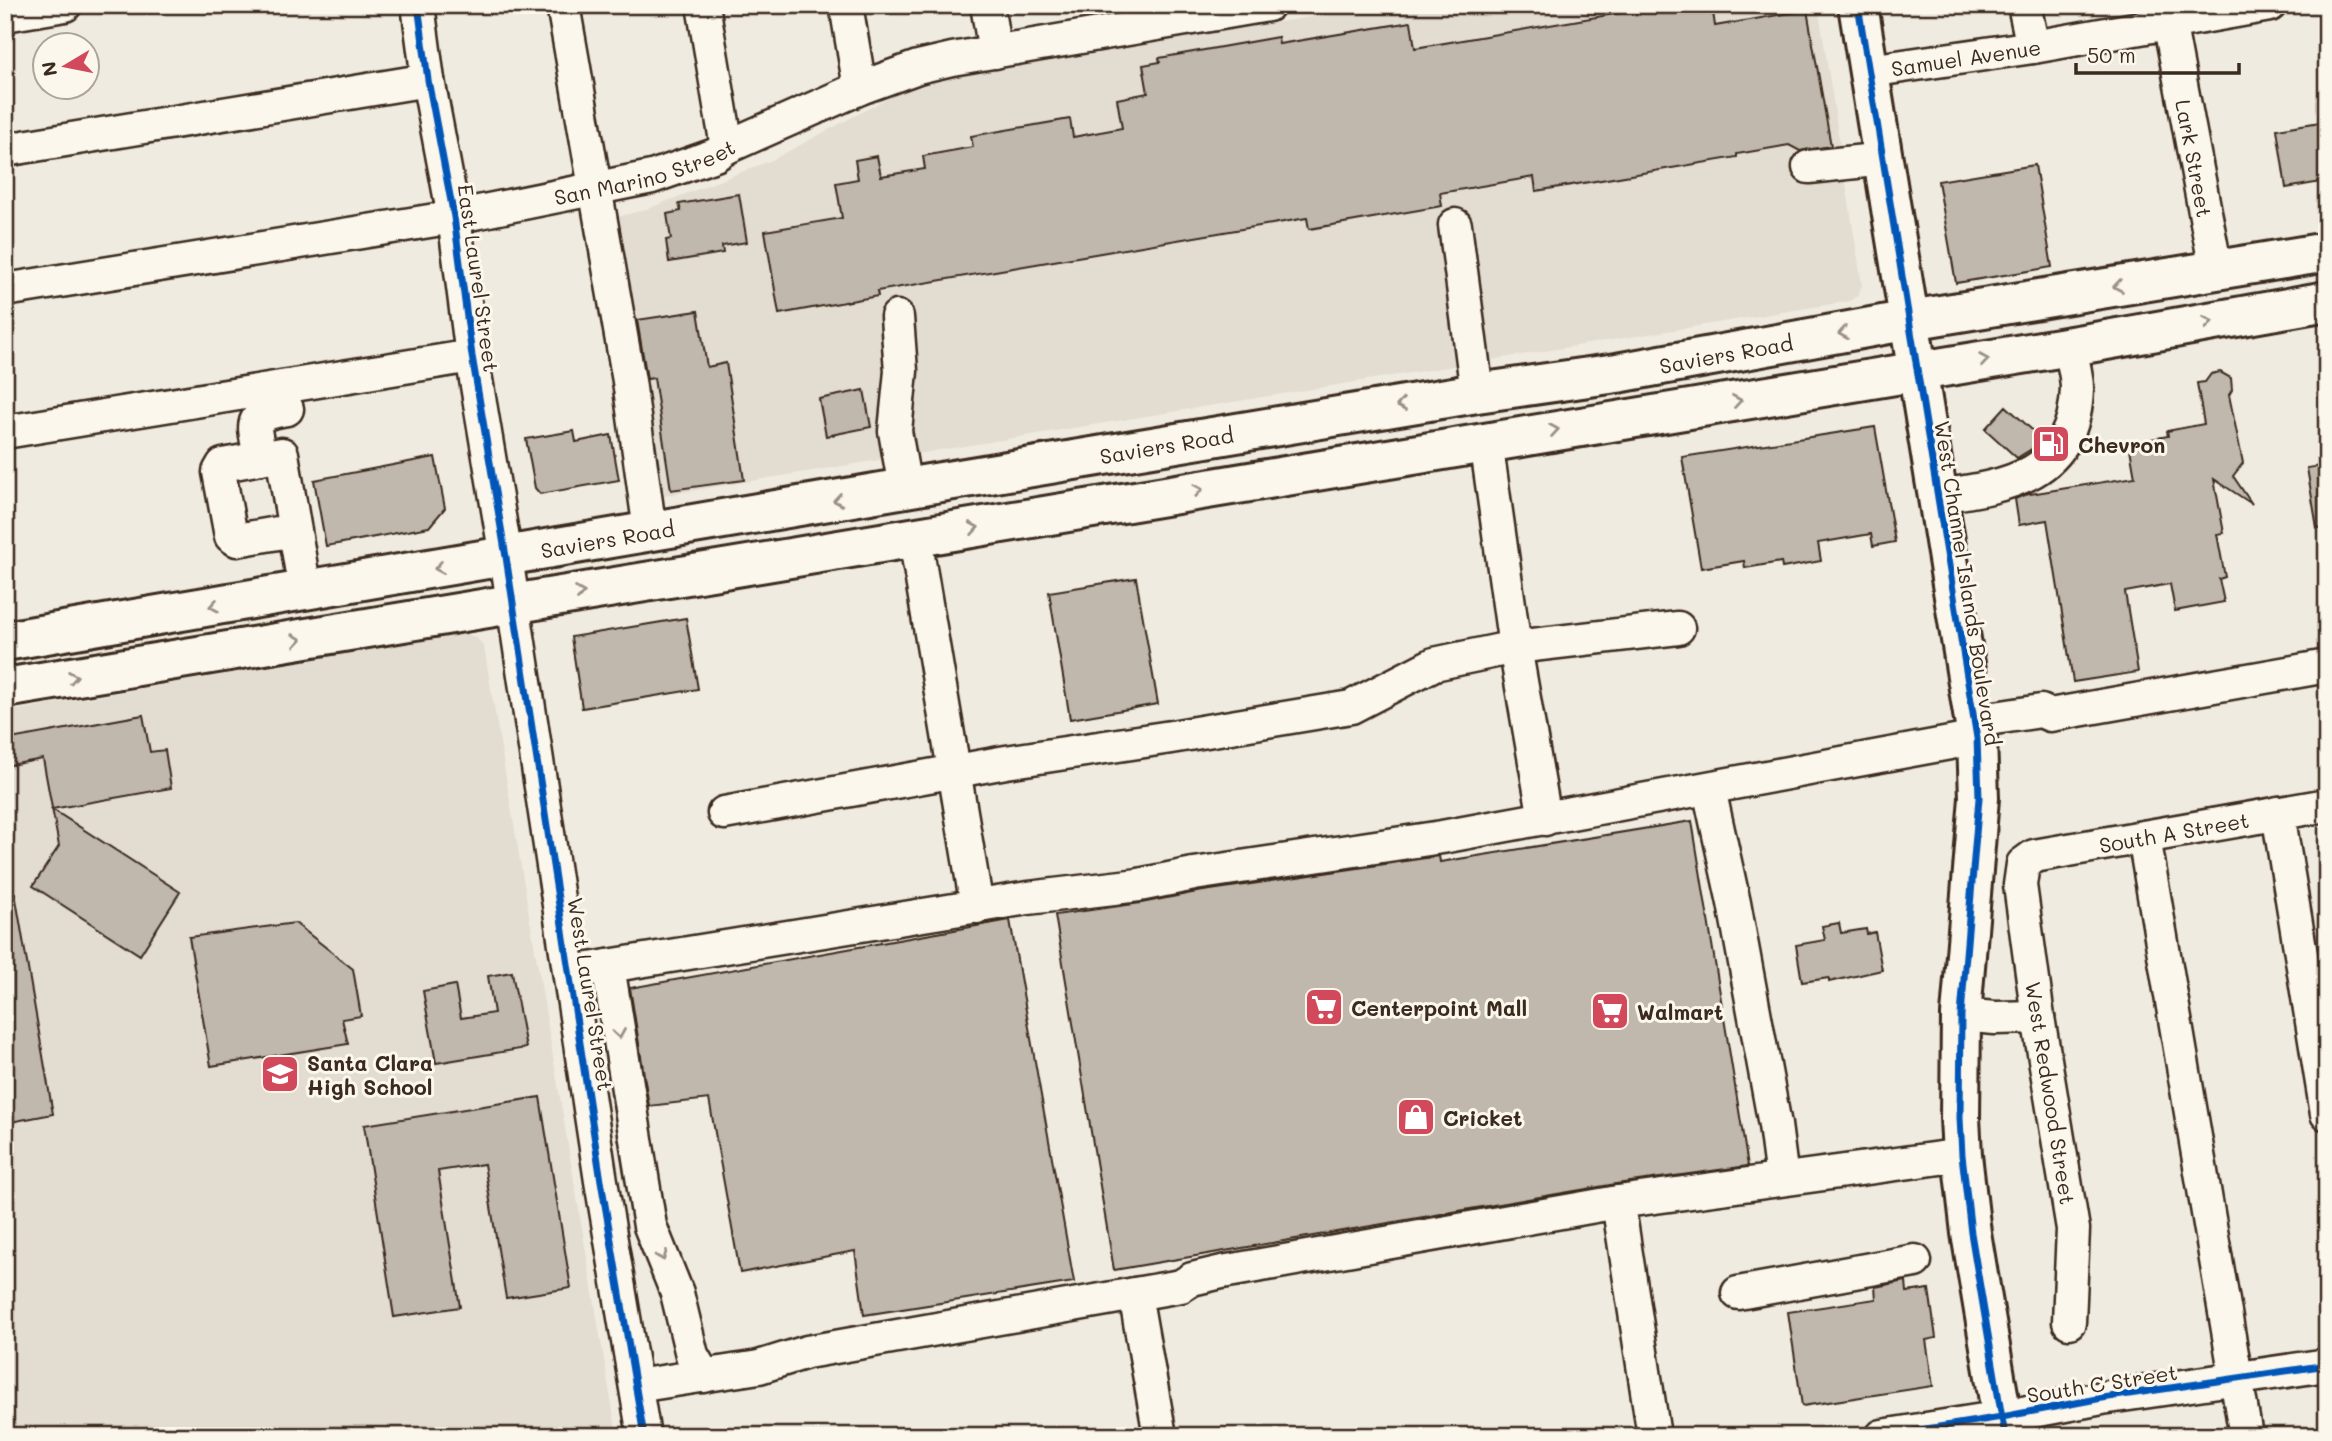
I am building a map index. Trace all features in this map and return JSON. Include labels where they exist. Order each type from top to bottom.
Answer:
[{"type":"main road","name":"West Channel Islands Boulevard","points":[[1858,5],[1976,729],[1979,798],[1961,1015],[1959,1082],[1962,1155],[1971,1233],[2003,1427]]},
{"type":"main road","name":"Saviers Road","points":[[5,641],[1289,424],[1660,366],[1910,320],[2327,252]]},
{"type":"main road","points":[[5,688],[2070,346],[2327,301]]},
{"type":"main road","points":[[1486,441],[1501,420],[1533,405],[1616,390],[1660,366]]},
{"type":"main road","points":[[1239,483],[1296,453],[1428,430],[1466,410],[1477,393]]},
{"type":"main road","points":[[915,538],[915,525],[925,513],[942,505],[1056,483],[1249,452],[1289,424]]},
{"type":"main road","points":[[696,574],[740,542],[860,524],[880,517],[894,506],[905,488]]},
{"type":"street","points":[[6,12],[65,5]]},
{"type":"street","name":"East Laurel Street","points":[[418,5],[428,80],[454,217],[472,356],[506,557]]},
{"type":"street","points":[[563,5],[629,381],[650,531]]},
{"type":"street","points":[[703,5],[727,147]]},
{"type":"street","points":[[846,5],[860,88]]},
{"type":"street","points":[[987,5],[995,52]]},
{"type":"street","name":"San Marino Street","points":[[5,290],[454,217],[652,177],[699,161],[860,88],[918,67],[995,52],[1130,17],[1268,5]]},
{"type":"street","points":[[2024,5],[2033,47]]},
{"type":"street","name":"Samuel Avenue","points":[[1869,71],[2033,47],[2167,14],[2270,5]]},
{"type":"street","name":"Lark Street","points":[[2167,14],[2216,270]]},
{"type":"street","points":[[5,150],[428,80]]},
{"type":"street","points":[[1809,167],[1884,159]]},
{"type":"street","points":[[1454,225],[1477,393]]},
{"type":"street","points":[[897,317],[901,372],[895,431],[905,488]]},
{"type":"street","points":[[1937,496],[1978,491],[2028,475],[2050,460],[2065,442],[2073,420],[2077,386],[2070,346]]},
{"type":"street","points":[[5,432],[472,356]]},
{"type":"street","points":[[260,458],[255,425],[259,416],[288,409]]},
{"type":"street","points":[[1486,441],[1515,647],[1545,819]]},
{"type":"street","points":[[295,530],[237,540],[230,536],[219,471],[223,465],[282,454],[295,530],[305,591]]},
{"type":"street","points":[[915,538],[977,907]]},
{"type":"street","name":"West Laurel Street","points":[[506,557],[601,1181],[644,1436]]},
{"type":"street","points":[[724,813],[954,771],[1350,707],[1434,664],[1515,647],[1678,628]]},
{"type":"street","points":[[570,972],[1442,837],[1709,789],[1976,729],[2041,711],[2050,715],[2327,666]]},
{"type":"street","points":[[1709,789],[1737,917],[1782,1179]]},
{"type":"street","name":"South A Street","points":[[2023,864],[2034,856],[2327,805]]},
{"type":"street","points":[[2278,813],[2313,942],[2327,1114]]},
{"type":"street","points":[[2144,837],[2246,1436]]},
{"type":"street","name":"West Redwood Street","points":[[2023,864],[2020,885],[2038,1017],[2073,1229],[2070,1322]]},
{"type":"street","points":[[608,967],[650,1226],[677,1293],[692,1355],[705,1376]]},
{"type":"street","points":[[1961,1015],[1995,1018],[2038,1017]]},
{"type":"street","points":[[636,1385],[759,1367],[807,1352],[1181,1286],[1192,1279],[1222,1272],[1618,1202],[1962,1155]]},
{"type":"street","points":[[1618,1202],[1654,1436]]},
{"type":"street","points":[[1738,1293],[1914,1261]]},
{"type":"street","points":[[1135,1294],[1160,1436]]},
{"type":"street","name":"South C Street","points":[[1882,1436],[2003,1427],[2102,1398],[2327,1366]]},
{"type":"shaded area","points":[[1385,5],[1818,5],[1862,285],[1858,295],[1850,301],[653,497],[604,221],[650,208],[772,160],[892,96],[967,72]]},
{"type":"shaded area","name":"Santa Clara High School","points":[[465,634],[476,637],[484,647],[617,1436],[5,1436],[5,712]]},
{"type":"building","points":[[1667,5],[1712,5],[1715,26],[1807,10],[1831,146],[1800,151],[1789,145],[1737,154],[1737,157],[1536,191],[1534,177],[1440,193],[1442,206],[1309,229],[1307,218],[877,291],[878,296],[779,314],[765,231],[842,218],[836,183],[858,179],[855,160],[877,156],[881,176],[925,169],[923,156],[973,147],[971,136],[1070,119],[1073,137],[1122,128],[1117,99],[1148,93],[1143,65],[1160,62],[1159,58],[1278,37],[1279,44],[1411,22],[1415,48]]},
{"type":"building","points":[[2327,121],[2327,181],[2286,188],[2277,129]]},
{"type":"building","points":[[2035,165],[2052,267],[1956,283],[1938,181]]},
{"type":"building","points":[[739,194],[747,242],[722,246],[723,253],[669,262],[666,240],[671,239],[667,214],[681,211],[679,204]]},
{"type":"building","points":[[698,311],[707,367],[726,363],[744,480],[671,490],[654,378],[647,379],[637,320]]},
{"type":"building","points":[[2220,372],[2231,378],[2232,390],[2229,395],[2243,463],[2233,476],[2252,504],[2214,479],[2224,533],[2217,534],[2225,577],[2219,579],[2224,602],[2175,611],[2170,584],[2125,592],[2138,672],[2073,682],[2047,520],[2019,525],[2015,499],[2024,495],[2135,477],[2129,443],[2168,436],[2167,431],[2204,424],[2197,383],[2205,382],[2211,374]]},
{"type":"building","points":[[864,390],[871,427],[826,436],[819,399]]},
{"type":"building","points":[[2006,406],[2042,439],[2038,445],[2017,458],[1985,429]]},
{"type":"building","points":[[1875,427],[1895,542],[1873,546],[1871,534],[1818,543],[1821,561],[1782,568],[1781,562],[1745,568],[1744,561],[1701,568],[1682,457]]},
{"type":"building","points":[[574,431],[576,442],[611,435],[619,480],[540,494],[535,488],[526,439]]},
{"type":"building","points":[[435,457],[445,508],[429,527],[326,546],[314,480]]},
{"type":"building","points":[[2327,465],[2327,527],[2317,528],[2307,468]]},
{"type":"building","points":[[1136,578],[1158,704],[1070,719],[1049,592]]},
{"type":"building","points":[[686,618],[698,689],[582,708],[571,637]]},
{"type":"building","points":[[143,715],[150,752],[165,750],[171,788],[52,809],[43,759],[5,766],[5,740]]},
{"type":"building","points":[[52,809],[180,892],[140,955],[33,886],[59,846]]},
{"type":"building","points":[[1692,821],[1748,1166],[1616,1184],[1114,1270],[1055,915],[1439,856],[1440,862]]},
{"type":"building","points":[[15,893],[53,1114],[5,1123],[5,894]]},
{"type":"building","points":[[1010,920],[1074,1282],[864,1315],[855,1251],[740,1273],[709,1099],[649,1106],[630,988]]},
{"type":"building","points":[[295,923],[353,969],[361,1016],[342,1019],[348,1044],[211,1066],[189,937]]},
{"type":"building","points":[[1839,923],[1841,933],[1866,929],[1867,934],[1875,932],[1882,970],[1829,982],[1829,978],[1802,982],[1796,945],[1825,940],[1822,926]]},
{"type":"building","points":[[512,972],[526,1048],[436,1063],[423,991],[455,985],[461,1018],[494,1013],[488,976]]},
{"type":"building","points":[[540,1097],[571,1288],[506,1298],[484,1164],[438,1171],[460,1307],[394,1317],[364,1125]]},
{"type":"building","points":[[1906,1281],[1907,1292],[1929,1289],[1936,1338],[1926,1340],[1933,1386],[1802,1406],[1788,1312],[1876,1299],[1875,1287]]},
{"type":"cycle path","points":[[418,5],[428,80],[454,217],[472,356],[506,557],[601,1181],[644,1436]]},
{"type":"cycle path","points":[[1858,5],[1977,738],[1979,798],[1961,1015],[1960,1118],[1971,1233],[2005,1436]]},
{"type":"cycle path","points":[[1882,1436],[2102,1398],[2327,1365]]},
{"type":"place","name":"Chevron","points":[[2051,444]]},
{"type":"place","name":"Centerpoint Mall","points":[[1324,1007]]},
{"type":"place","name":"Walmart","points":[[1610,1011]]},
{"type":"place","name":"Santa Clara High School","points":[[280,1074]]},
{"type":"place","name":"Cricket","points":[[1416,1117]]}]
